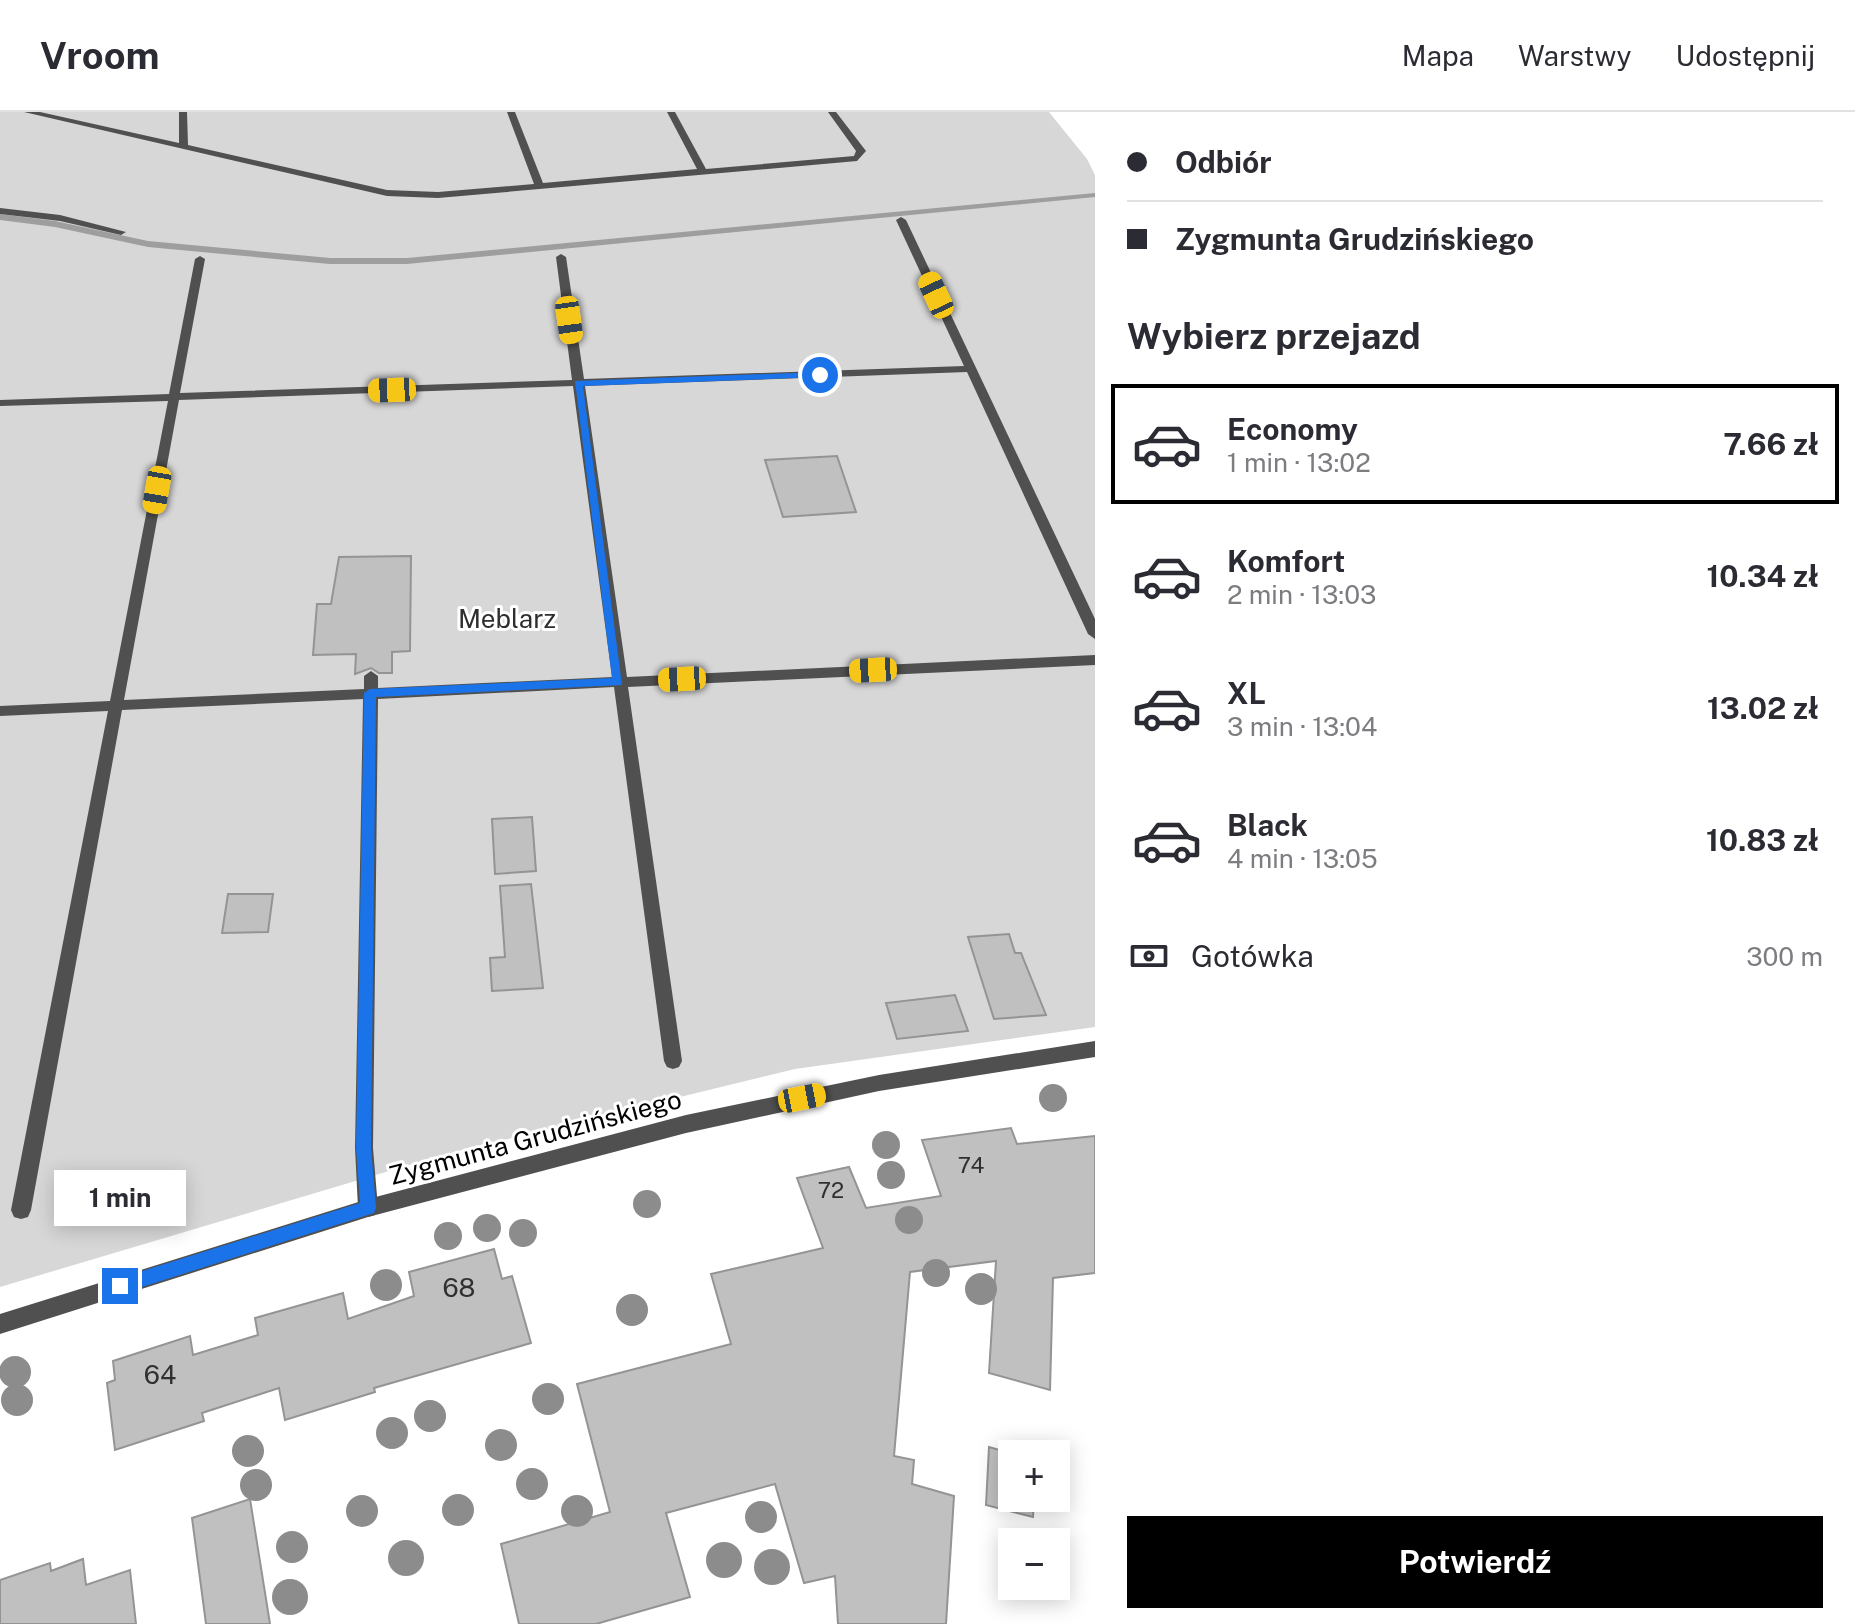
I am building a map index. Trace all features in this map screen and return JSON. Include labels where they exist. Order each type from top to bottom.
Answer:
[{"type":"street","points":[[28,112],[403,195],[540,187],[857,158],[861,151],[832,112]]},
{"type":"street","points":[[183,112],[184,147]]},
{"type":"street","points":[[511,112],[540,187]]},
{"type":"street","points":[[671,112],[704,173]]},
{"type":"street","points":[[0,211],[60,218],[121,232]]},
{"type":"street","points":[[901,220],[1095,634]]},
{"type":"street","points":[[561,257],[673,1061]]},
{"type":"street","points":[[21,1210],[200,259]]},
{"type":"street","points":[[0,403],[971,369]]},
{"type":"street","points":[[0,711],[117,706],[370,685],[618,682],[1095,660]]},
{"type":"street","points":[[368,1208],[364,1148],[370,685]]},
{"type":"street","name":"Zygmunta Grudzińskiego","points":[[0,1324],[368,1208],[686,1124],[879,1083],[1095,1049]]},
{"type":"green space","name":"Meblarz","points":[[0,112],[1049,112],[1087,159],[1095,175],[1095,1027],[795,1069],[446,1154],[0,1287]]},
{"type":"building","points":[[837,456],[856,512],[783,517],[765,460]]},
{"type":"building","points":[[411,556],[410,651],[392,652],[392,673],[379,673],[371,668],[355,674],[356,654],[313,655],[317,604],[331,604],[339,557]]},
{"type":"building","points":[[532,817],[536,871],[495,874],[492,819]]},
{"type":"building","points":[[531,884],[543,988],[492,991],[490,958],[505,957],[500,886]]},
{"type":"building","points":[[228,894],[273,894],[268,932],[222,933]]},
{"type":"building","points":[[1009,934],[1015,953],[1021,953],[1046,1015],[994,1019],[968,937]]},
{"type":"building","points":[[955,995],[968,1031],[897,1039],[886,1003]]},
{"type":"building","points":[[1011,1128],[1017,1144],[1095,1136],[1095,1273],[1053,1278],[1050,1390],[989,1373],[996,1261],[910,1272],[894,1456],[914,1460],[912,1484],[954,1496],[946,1624],[838,1624],[835,1576],[804,1583],[775,1484],[666,1513],[690,1597],[596,1624],[519,1624],[501,1544],[610,1512],[577,1384],[731,1344],[711,1274],[823,1248],[797,1178],[849,1167],[866,1208],[941,1196],[922,1140]]},
{"type":"building","points":[[494,1249],[502,1279],[512,1276],[531,1343],[374,1388],[375,1392],[285,1420],[279,1388],[202,1413],[204,1421],[115,1450],[107,1383],[115,1380],[113,1361],[190,1336],[193,1355],[258,1335],[255,1318],[343,1293],[348,1319],[414,1296],[409,1272]]},
{"type":"building","points":[[989,1447],[998,1450],[998,1508],[986,1505]]},
{"type":"building","points":[[250,1499],[270,1624],[206,1624],[192,1518]]},
{"type":"building","points":[[1013,1512],[1033,1512],[1033,1517]]},
{"type":"building","points":[[83,1559],[86,1585],[130,1570],[136,1624],[0,1624],[0,1580],[50,1563],[51,1571]]},
{"type":"waterway","points":[[0,217],[55,224],[148,244],[330,261],[407,261],[1095,195]]},
{"type":"route","points":[[120,1286],[368,1208],[364,1148],[370,693],[618,682],[578,383],[820,375]]}]
